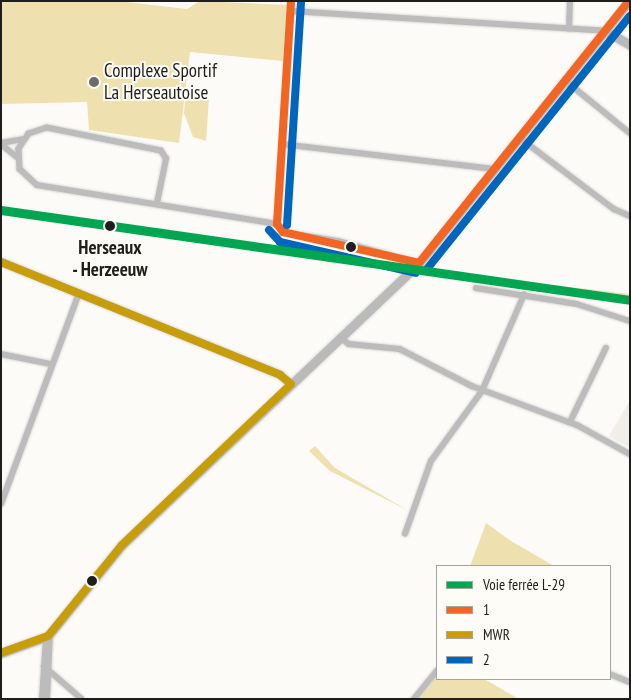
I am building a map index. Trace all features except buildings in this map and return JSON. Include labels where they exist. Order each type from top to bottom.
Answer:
[{"type":"main road","points":[[1,653],[48,636],[122,545],[419,263],[566,82],[629,1]]},
{"type":"main road","points":[[605,31],[630,45]]},
{"type":"street","points":[[291,1],[277,224],[283,232],[338,241],[419,263]]},
{"type":"street","points":[[568,29],[570,1]]},
{"type":"street","points":[[291,11],[605,31]]},
{"type":"street","points":[[566,82],[630,134]]},
{"type":"street","points":[[1,144],[23,139],[47,128],[161,151],[166,159],[157,203]]},
{"type":"street","points":[[520,138],[629,216]]},
{"type":"street","points":[[17,157],[23,139]]},
{"type":"street","points":[[1,144],[17,157],[24,176],[37,185],[277,224]]},
{"type":"street","points":[[282,144],[496,169]]},
{"type":"street","points":[[1,262],[280,375],[291,384]]},
{"type":"street","points":[[476,288],[577,304],[630,321]]},
{"type":"street","points":[[1,504],[51,364],[79,293]]},
{"type":"street","points":[[405,534],[436,452],[482,391],[524,295]]},
{"type":"street","points":[[340,337],[349,344],[400,349],[482,391],[570,422],[630,454]]},
{"type":"street","points":[[570,422],[606,348]]},
{"type":"street","points":[[1,354],[51,364]]},
{"type":"street","points":[[42,699],[48,636]]},
{"type":"street","points":[[45,667],[47,699]]},
{"type":"street","points":[[45,667],[82,699]]},
{"type":"street","points":[[414,699],[436,672]]},
{"type":"street","points":[[611,674],[630,682]]},
{"type":"shaded area","name":"Complexe Sportif La Herseautoise","points":[[1,1],[118,1],[187,9],[200,1],[287,5],[283,61],[190,52],[179,143],[89,130],[87,102],[1,104]]},
{"type":"shaded area","points":[[209,99],[206,141],[193,137],[184,113],[185,100]]},
{"type":"shaded area","points":[[553,285],[630,294],[630,297],[553,287]]},
{"type":"shaded area","points":[[630,400],[630,448],[609,436]]},
{"type":"shaded area","points":[[315,446],[335,468],[409,511],[330,471],[309,451]]},
{"type":"shaded area","points":[[486,523],[511,541],[552,565],[470,565]]},
{"type":"shaded area","points":[[436,674],[436,680],[486,680],[519,699],[416,699]]},
{"type":"rail line","name":"L-29","points":[[1,210],[630,300]]},
{"type":"transit line","name":"1","points":[[277,224],[291,1]]},
{"type":"transit line","name":"1","points":[[419,263],[629,1]]},
{"type":"transit line","name":"2","points":[[287,225],[301,2]]},
{"type":"transit line","name":"2","points":[[427,269],[630,16]]},
{"type":"transit line","name":"1","points":[[277,224],[283,232],[419,263]]},
{"type":"transit line","name":"2","points":[[269,230],[280,242],[416,273]]},
{"type":"transit line","name":"MWR","points":[[1,262],[280,375],[291,384]]},
{"type":"transit line","name":"MWR","points":[[1,653],[48,636],[122,545],[291,384]]},
{"type":"place","name":"Complexe Sportif La Herseautoise","points":[[94,82]]},
{"type":"place","name":"Herseaux - Herzeeuw","points":[[110,226]]}]
